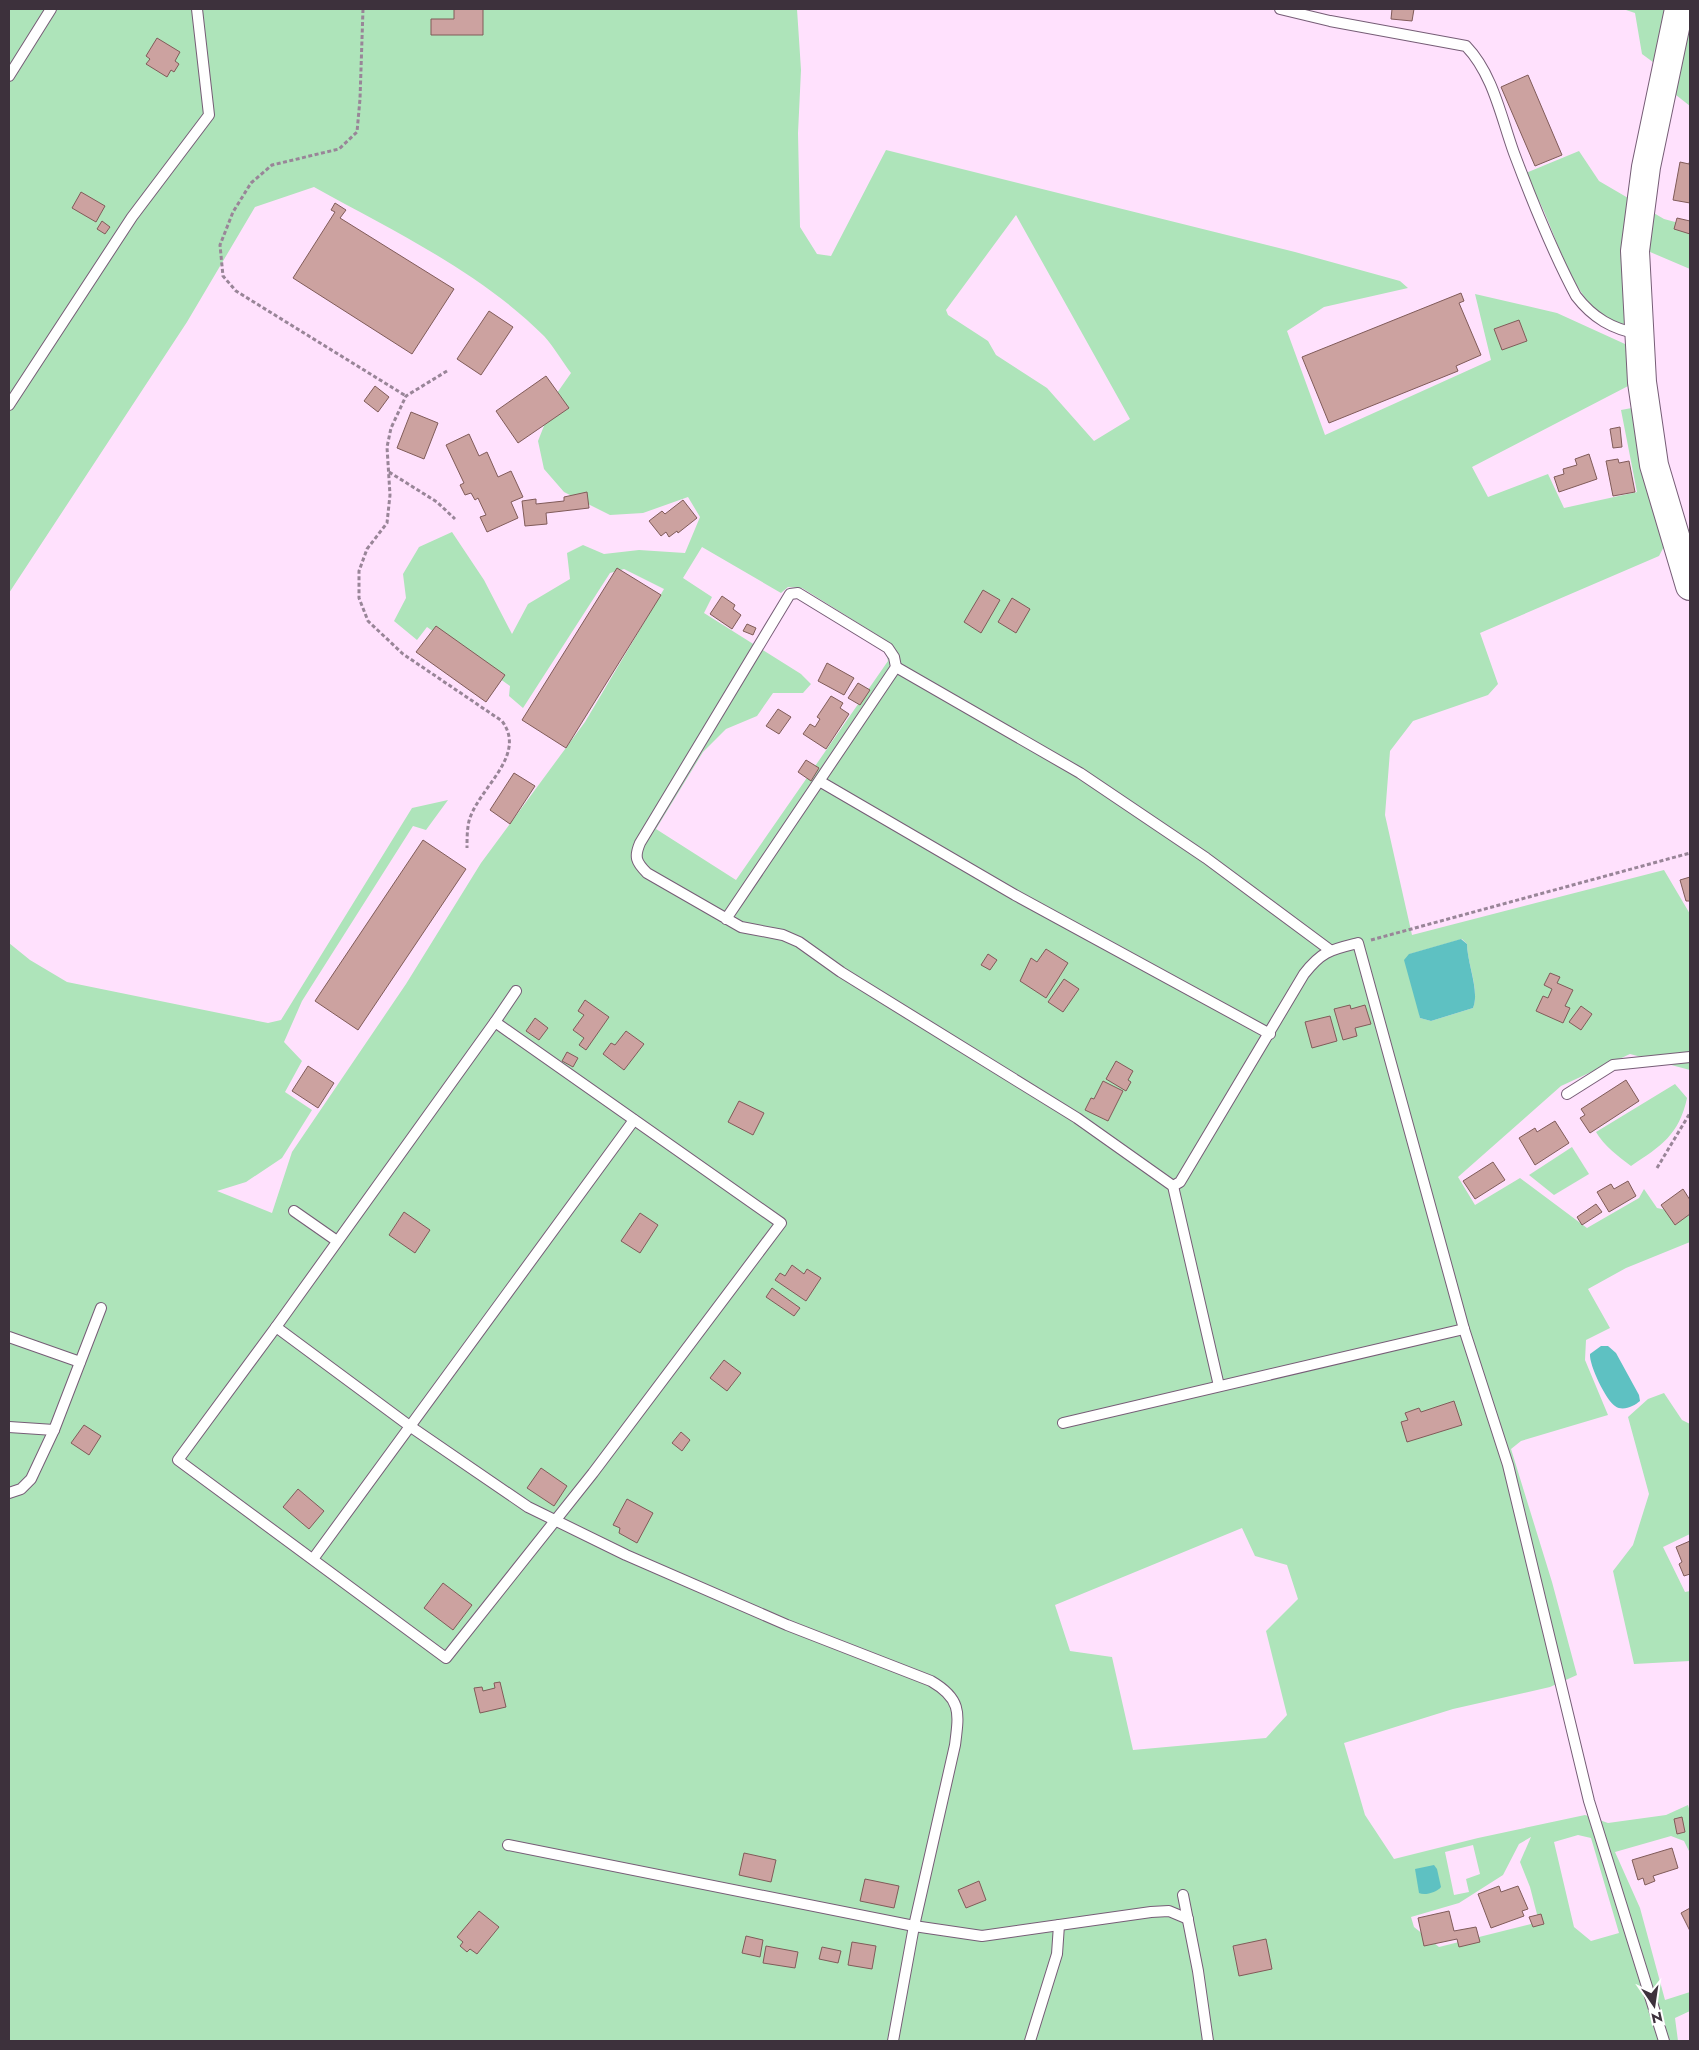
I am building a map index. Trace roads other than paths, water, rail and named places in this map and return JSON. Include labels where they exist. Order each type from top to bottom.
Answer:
[{"type":"street","points":[[1679,9],[1646,167],[1635,252],[1642,382],[1654,465],[1690,586]]},
{"type":"lane","points":[[9,76],[51,9]]},
{"type":"lane","points":[[9,405],[132,217],[209,115],[197,9]]},
{"type":"lane","points":[[1280,9],[1330,21],[1466,46],[1472,53],[1492,90],[1514,152],[1576,296],[1585,308],[1601,321],[1621,330],[1640,334]]},
{"type":"lane","points":[[726,920],[821,782],[896,667],[894,657],[888,648],[798,593],[790,594],[640,843],[635,854],[637,863],[647,873],[726,920],[741,927],[783,935],[799,942],[841,972],[1077,1118],[1173,1186],[1219,1386]]},
{"type":"lane","points":[[896,667],[1080,773],[1206,858],[1330,950]]},
{"type":"lane","points":[[821,782],[1015,895],[1270,1034]]},
{"type":"lane","points":[[1173,1186],[1180,1182],[1270,1034],[1304,974],[1317,958],[1330,950],[1358,943],[1464,1329],[1508,1465],[1589,1801],[1664,2041]]},
{"type":"lane","points":[[495,1022],[781,1223],[555,1522],[446,1658],[178,1460],[276,1327],[516,991]]},
{"type":"lane","points":[[1566,1094],[1612,1065],[1690,1057]]},
{"type":"lane","points":[[313,1559],[634,1120]]},
{"type":"lane","points":[[294,1212],[337,1240]]},
{"type":"lane","points":[[9,1493],[21,1489],[31,1479],[54,1430],[101,1308]]},
{"type":"lane","points":[[276,1327],[411,1427],[528,1508],[555,1522],[787,1625],[931,1680],[944,1688],[955,1701],[959,1715],[957,1730],[914,1926],[893,2041]]},
{"type":"lane","points":[[1064,1423],[1464,1329]]},
{"type":"lane","points":[[9,1337],[80,1362]]},
{"type":"lane","points":[[9,1427],[54,1430]]},
{"type":"lane","points":[[508,1845],[914,1926],[982,1936],[1169,1911],[1188,1919]]},
{"type":"lane","points":[[1183,1895],[1208,2041]]},
{"type":"lane","points":[[1030,2041],[1057,1954],[1059,1925]]}]
